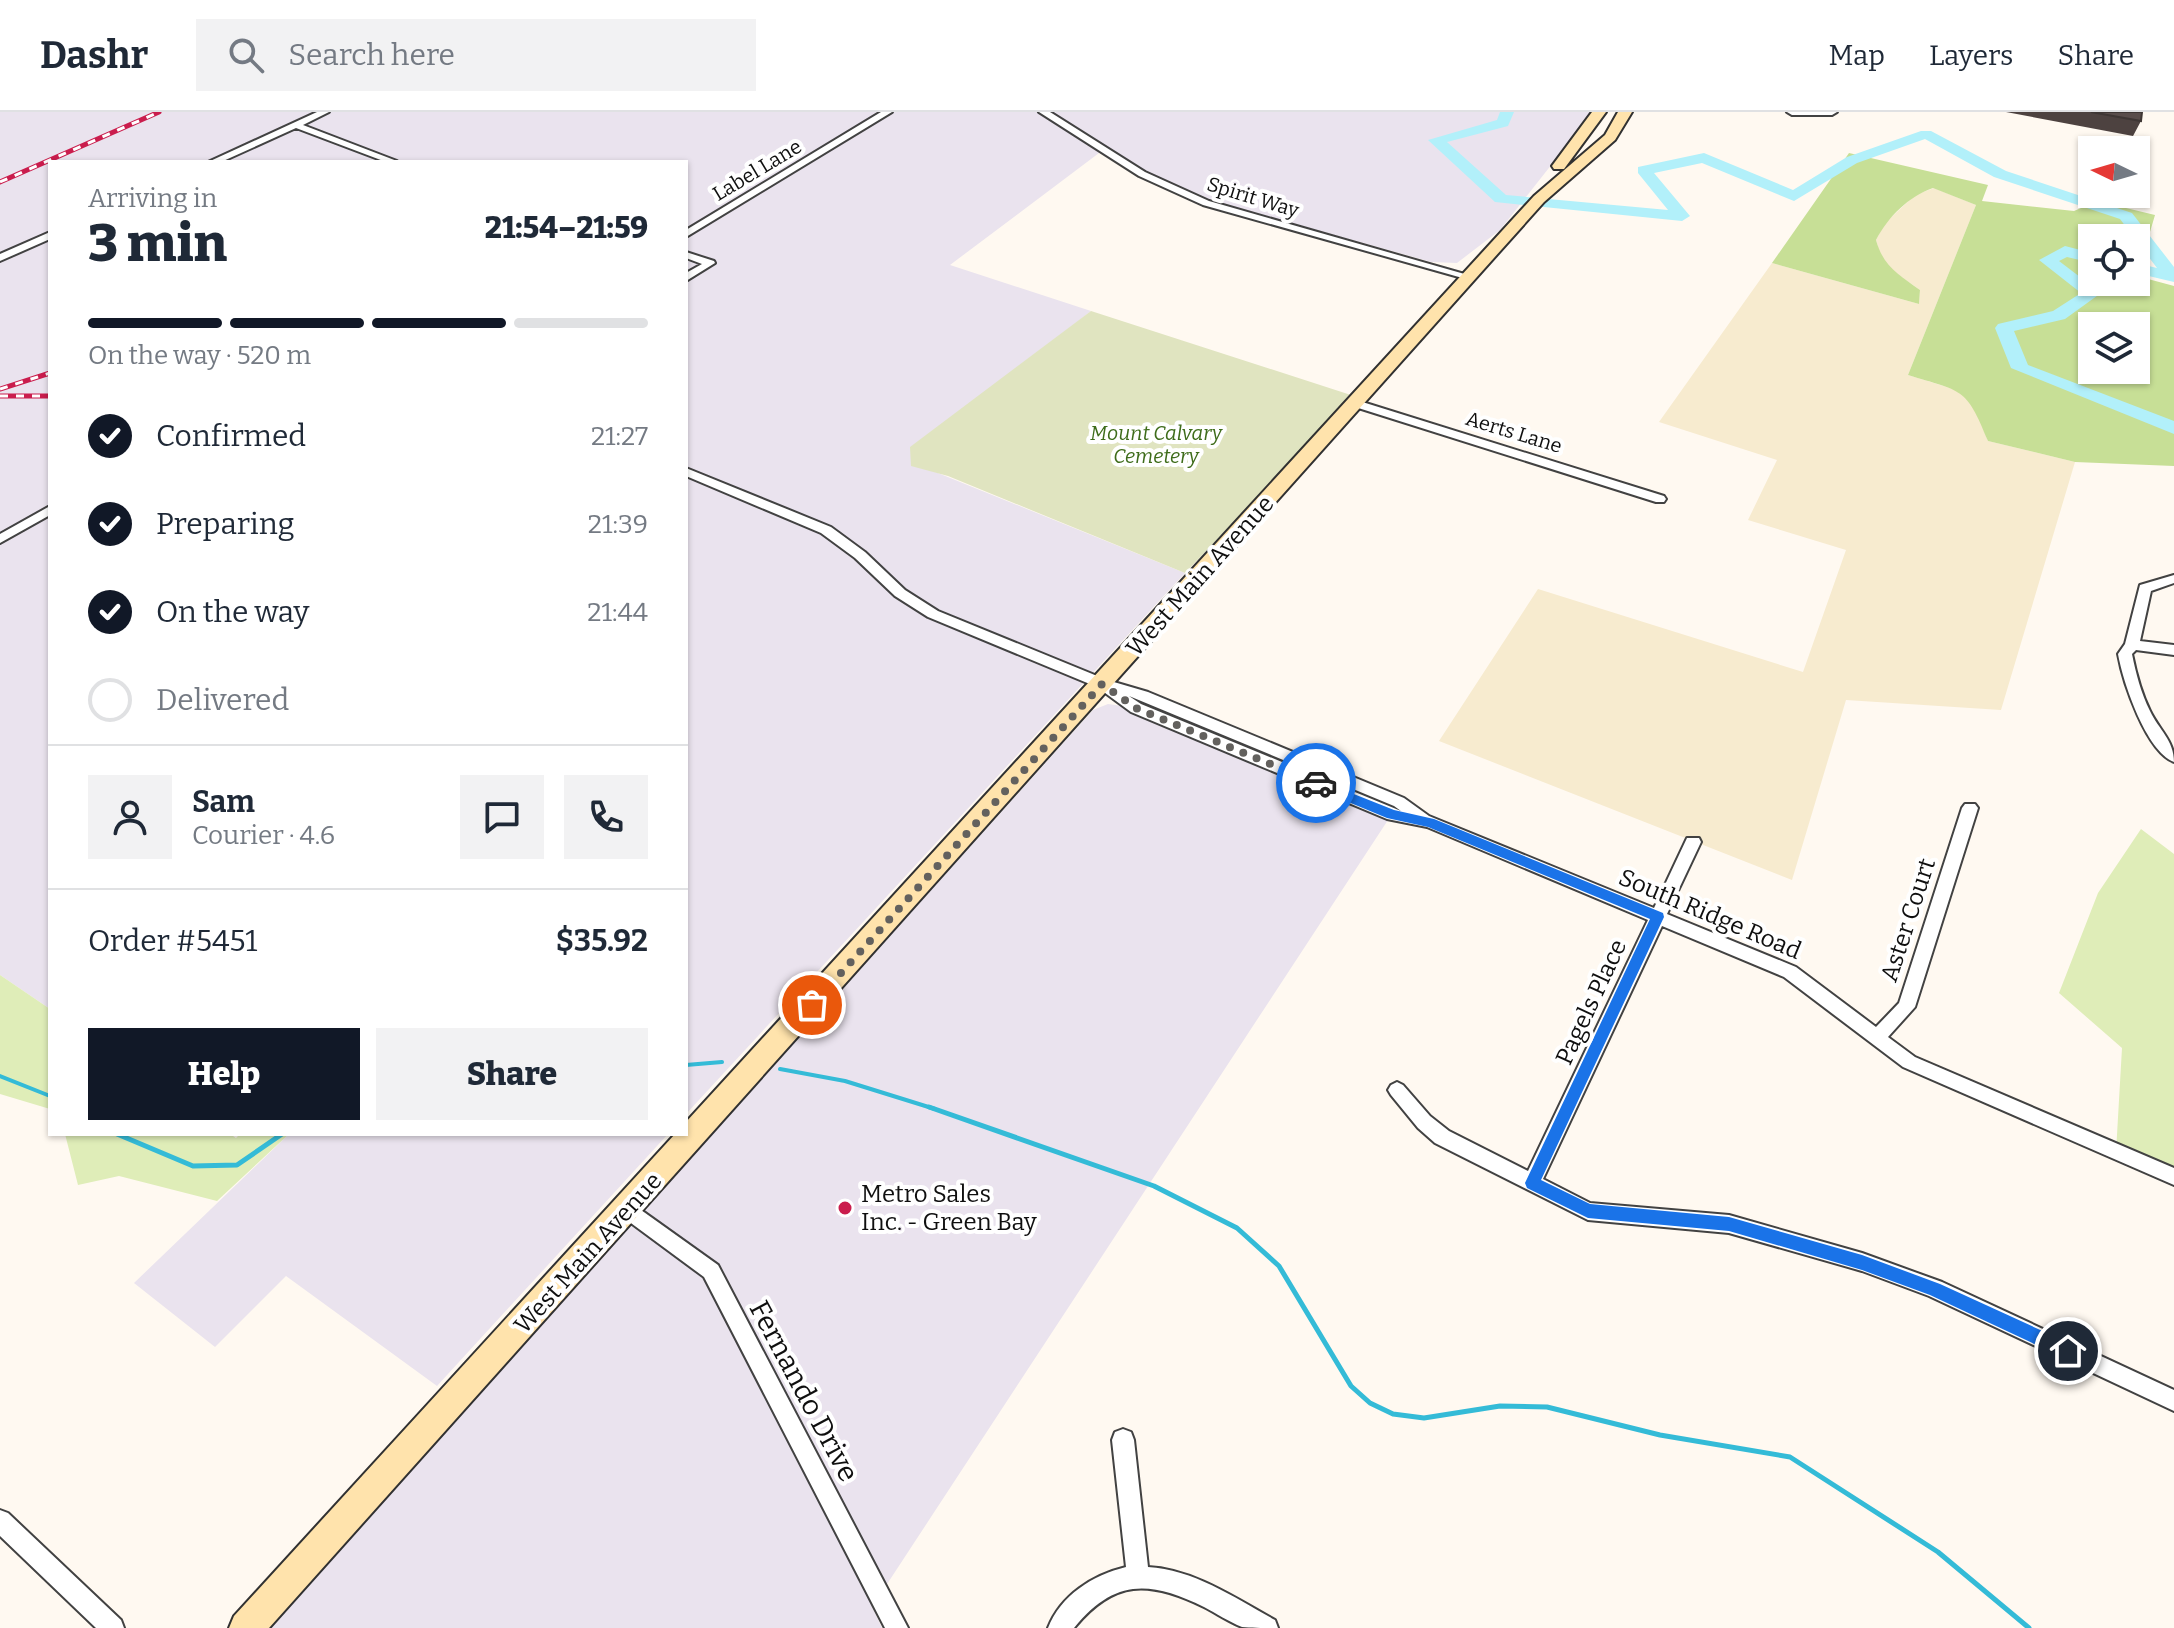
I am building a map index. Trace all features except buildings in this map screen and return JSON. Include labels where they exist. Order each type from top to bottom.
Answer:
[{"type":"main road","name":"West Main Avenue","points":[[1534,206],[1599,112]]},
{"type":"main road","name":"West Main Avenue","points":[[246,1628],[1534,206],[1610,137],[1625,112]]},
{"type":"street","points":[[217,160],[324,112]]},
{"type":"street","name":"Label Lane","points":[[688,233],[887,112]]},
{"type":"street","name":"Spirit Way","points":[[1044,112],[1142,174],[1206,203],[1470,277]]},
{"type":"street","points":[[1792,112],[1832,112]]},
{"type":"street","points":[[296,125],[389,160]]},
{"type":"street","points":[[0,258],[48,236]]},
{"type":"street","points":[[688,256],[710,263],[688,277]]},
{"type":"street","name":"Aerts Lane","points":[[1356,404],[1660,499]]},
{"type":"street","name":"South Ridge Road","points":[[688,473],[826,530],[860,555],[900,593],[933,614],[1102,684],[1136,708],[1392,815],[1430,822],[1790,972],[1909,1062],[2174,1177]]},
{"type":"street","points":[[0,539],[48,511]]},
{"type":"street","points":[[2174,579],[2145,588],[2132,645],[2125,654],[2130,685],[2148,720],[2174,757]]},
{"type":"street","points":[[2132,645],[2174,650]]},
{"type":"street","name":"Aster Court","points":[[1877,1037],[1906,1007],[1970,808]]},
{"type":"street","name":"Pagels Place","points":[[1532,1183],[1693,842]]},
{"type":"street","points":[[1397,1090],[1424,1122],[1442,1137],[1588,1211],[1729,1224],[1862,1262],[1935,1289],[2174,1401]]},
{"type":"street","name":"Fernando Drive","points":[[627,1209],[711,1271],[897,1628]]},
{"type":"street","points":[[1123,1440],[1138,1575]]},
{"type":"street","points":[[0,1521],[113,1628]]},
{"type":"street","points":[[1059,1628],[1087,1594],[1110,1580],[1138,1575],[1177,1581],[1267,1628]]},
{"type":"shaded area","points":[[0,112],[1593,112],[1500,230],[1457,263],[1431,262],[1199,197],[1155,177],[1107,147],[950,265],[1091,311],[911,457],[933,471],[1185,573],[688,1112],[688,160],[48,160],[48,1008],[0,975]]},
{"type":"shaded area","points":[[1934,188],[1976,205],[1908,375],[1960,391],[1973,403],[1988,441],[2075,462],[2001,710],[1846,700],[1792,880],[1439,741],[1538,589],[1803,672],[1846,550],[1748,520],[1777,460],[1659,422],[1772,263],[1919,304],[1920,290],[1890,269],[1880,255],[1876,240],[1884,224],[1915,195]]},
{"type":"shaded area","points":[[1108,704],[1122,706],[1388,820],[872,1607],[882,1628],[268,1628],[1093,710]]},
{"type":"shaded area","points":[[287,1136],[666,1136],[437,1386],[286,1276],[215,1347],[134,1283]]},
{"type":"green space","points":[[1849,153],[1988,185],[1982,201],[2074,211],[2081,208],[2126,208],[2155,215],[2150,232],[2150,224],[2078,224],[2078,296],[2150,296],[2150,280],[2174,286],[2174,466],[2075,462],[1988,441],[1974,410],[1960,394],[1908,375],[1976,205],[1933,188],[1900,208],[1876,240],[1887,263],[1920,290],[1919,304],[1772,263]]},
{"type":"green space","name":"Mount Calvary Cemetery","points":[[1091,311],[1354,396],[1185,573],[948,476],[911,466],[910,447]]},
{"type":"green space","points":[[2141,829],[2174,854],[2174,1176],[2116,1152],[2122,1048],[2059,993],[2098,893]]},
{"type":"green space","points":[[0,975],[48,1008],[48,1108],[0,1094]]},
{"type":"green space","points":[[66,1136],[287,1136],[217,1201],[119,1176],[78,1185]]},
{"type":"waterway","points":[[1507,112],[1503,123],[1436,140],[1501,199],[1682,216],[1643,170],[1704,158],[1794,196],[1852,160],[1926,134],[2000,174],[2126,216],[2132,224]]},
{"type":"waterway","points":[[2150,247],[2173,277],[2150,271]]},
{"type":"waterway","points":[[2078,254],[2065,251],[2047,260],[2078,283]]},
{"type":"waterway","points":[[2088,296],[2059,315],[2004,328],[2020,368],[2174,428]]},
{"type":"waterway","points":[[688,1065],[722,1062]]},
{"type":"waterway","points":[[780,1069],[845,1081],[932,1108]]},
{"type":"waterway","points":[[0,1076],[48,1095]]},
{"type":"waterway","points":[[932,1108],[1154,1186],[1237,1228],[1279,1266],[1351,1386],[1370,1403],[1393,1414],[1424,1418],[1500,1406],[1547,1407],[1660,1435],[1790,1457],[1938,1552],[2029,1628]]},
{"type":"waterway","points":[[122,1136],[193,1166],[237,1165],[279,1136]]},
{"type":"railway","points":[[50,160],[159,112]]},
{"type":"railway","points":[[0,182],[48,161]]},
{"type":"railway","points":[[0,389],[48,374]]},
{"type":"railway","points":[[0,396],[48,396]]},
{"type":"way so far","points":[[812,1005],[1102,684],[1136,708],[1316,783]]},
{"type":"place","name":"Metro Sales Inc. - Green Bay","points":[[845,1208]]},
{"type":"route","points":[[1316,783],[1392,815],[1430,822],[1658,917],[1532,1183],[1588,1211],[1729,1224],[1862,1262],[1935,1289],[2068,1351]]}]
